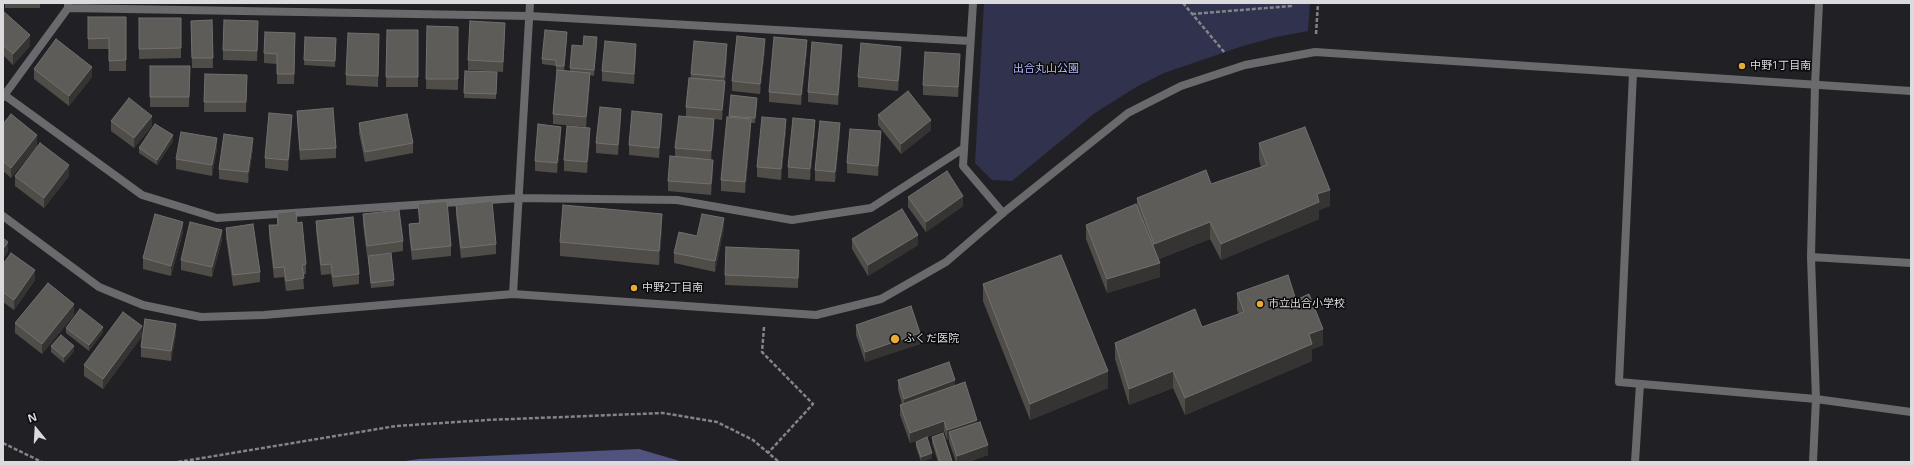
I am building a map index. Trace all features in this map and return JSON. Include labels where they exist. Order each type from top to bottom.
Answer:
[{"type":"street","points":[[513,294],[530,3]]},
{"type":"street","points":[[973,3],[962,166],[1003,213]]},
{"type":"street","points":[[1813,462],[1816,398],[1811,257],[1815,85],[1820,3]]},
{"type":"street","points":[[964,148],[871,208],[792,220],[677,200],[519,198],[217,218],[142,195],[3,95],[68,6],[530,16],[970,41]]},
{"type":"street","points":[[3,216],[99,287],[143,306],[201,317],[264,315],[513,294],[816,315],[881,299],[946,262],[1003,213],[1128,113],[1181,86],[1236,68],[1315,52],[1911,91]]},
{"type":"street","points":[[1632,73],[1619,382],[1816,398],[1911,412]]},
{"type":"street","points":[[1811,257],[1911,263]]},
{"type":"street","points":[[1635,462],[1640,384]]},
{"type":"path","points":[[1183,3],[1236,68]]},
{"type":"path","points":[[1192,14],[1291,6],[1291,3]]},
{"type":"path","points":[[1315,52],[1318,3]]},
{"type":"path","points":[[765,311],[762,352],[813,404],[768,453]]},
{"type":"path","points":[[178,462],[396,426],[487,420],[663,413],[717,422],[753,440],[779,462]]},
{"type":"path","points":[[3,443],[42,462]]},
{"type":"green space","name":"出合丸山公園","points":[[984,3],[1310,3],[1308,31],[1276,37],[1243,46],[1164,73],[1138,86],[1095,113],[1012,181],[992,180],[975,163]]},
{"type":"shaded area","points":[[639,449],[683,462],[399,462],[419,459]]},
{"type":"building","points":[[3,11],[30,35],[13,54],[3,45]]},
{"type":"building","points":[[88,17],[126,17],[126,60],[109,61],[109,38],[88,39]]},
{"type":"building","points":[[139,18],[181,18],[181,48],[139,49]]},
{"type":"building","points":[[212,20],[213,58],[192,58],[191,21]]},
{"type":"building","points":[[224,20],[258,21],[257,51],[223,50]]},
{"type":"building","points":[[470,21],[505,23],[503,62],[468,60]]},
{"type":"building","points":[[427,26],[458,27],[458,79],[426,79]]},
{"type":"building","points":[[387,30],[418,30],[418,77],[386,77]]},
{"type":"building","points":[[545,30],[567,32],[564,66],[556,66],[556,60],[542,59]]},
{"type":"building","points":[[265,32],[295,33],[294,74],[277,74],[277,54],[264,53]]},
{"type":"building","points":[[348,33],[379,34],[378,76],[346,75]]},
{"type":"building","points":[[584,36],[597,37],[594,70],[570,68],[572,45],[583,46]]},
{"type":"building","points":[[737,36],[765,39],[760,84],[732,81]]},
{"type":"building","points":[[305,37],[336,38],[335,61],[304,60]]},
{"type":"building","points":[[774,37],[807,40],[801,95],[769,92]]},
{"type":"building","points":[[56,39],[92,67],[69,96],[34,69]]},
{"type":"building","points":[[605,41],[636,44],[634,74],[602,71]]},
{"type":"building","points":[[694,41],[727,44],[724,77],[691,74]]},
{"type":"building","points":[[812,42],[842,45],[838,95],[808,92]]},
{"type":"building","points":[[861,43],[901,47],[898,81],[858,77]]},
{"type":"building","points":[[925,52],[960,54],[958,87],[923,85]]},
{"type":"building","points":[[150,66],[190,66],[189,97],[150,97]]},
{"type":"building","points":[[557,70],[590,73],[586,117],[553,114]]},
{"type":"building","points":[[465,71],[497,72],[496,94],[464,93]]},
{"type":"building","points":[[205,74],[247,75],[246,102],[204,102]]},
{"type":"building","points":[[689,78],[725,81],[722,110],[686,107]]},
{"type":"building","points":[[908,91],[931,120],[901,144],[878,115]]},
{"type":"building","points":[[731,95],[757,98],[755,118],[729,116]]},
{"type":"building","points":[[129,98],[152,116],[134,138],[111,121]]},
{"type":"building","points":[[600,107],[621,109],[618,145],[596,143]]},
{"type":"building","points":[[333,108],[336,148],[300,150],[297,111]]},
{"type":"building","points":[[632,111],[662,114],[659,148],[629,145]]},
{"type":"building","points":[[269,113],[292,115],[288,160],[265,158]]},
{"type":"building","points":[[11,114],[37,135],[11,168],[3,161],[3,124]]},
{"type":"building","points":[[407,114],[413,143],[365,152],[359,123]]},
{"type":"building","points":[[679,116],[714,119],[711,151],[675,148]]},
{"type":"building","points":[[727,117],[751,119],[745,182],[721,180]]},
{"type":"building","points":[[762,117],[786,119],[781,169],[757,167]]},
{"type":"building","points":[[793,118],[815,120],[810,169],[788,167]]},
{"type":"building","points":[[820,121],[840,123],[835,172],[815,170]]},
{"type":"building","points":[[155,124],[173,135],[157,160],[139,148]]},
{"type":"building","points":[[538,124],[561,127],[557,163],[535,161]]},
{"type":"building","points":[[567,126],[590,128],[587,162],[564,160]]},
{"type":"building","points":[[1305,127],[1330,190],[1317,194],[1319,202],[1221,244],[1210,222],[1154,244],[1137,198],[1206,170],[1211,184],[1267,165],[1259,143]]},
{"type":"building","points":[[850,129],[881,131],[878,166],[847,163]]},
{"type":"building","points":[[181,132],[217,138],[212,165],[176,159]]},
{"type":"building","points":[[224,134],[253,138],[248,172],[219,169]]},
{"type":"building","points":[[40,143],[69,165],[44,198],[15,176]]},
{"type":"building","points":[[670,156],[713,160],[711,184],[668,181]]},
{"type":"building","points":[[947,171],[963,196],[926,222],[908,197]]},
{"type":"building","points":[[447,201],[451,246],[412,250],[409,224],[420,223],[418,204]]},
{"type":"building","points":[[492,201],[496,244],[461,248],[456,205]]},
{"type":"building","points":[[1136,204],[1160,263],[1107,279],[1086,225]]},
{"type":"building","points":[[563,205],[662,214],[659,251],[560,242]]},
{"type":"building","points":[[902,209],[918,235],[868,265],[852,239]]},
{"type":"building","points":[[399,210],[403,241],[367,246],[363,214]]},
{"type":"building","points":[[296,211],[297,223],[302,222],[306,264],[302,265],[304,278],[286,281],[284,267],[274,268],[269,225],[278,225],[277,213]]},
{"type":"building","points":[[155,214],[183,222],[171,266],[143,258]]},
{"type":"building","points":[[702,214],[724,218],[715,261],[674,253],[679,232],[697,236]]},
{"type":"building","points":[[353,217],[359,274],[333,277],[331,264],[321,265],[316,221]]},
{"type":"building","points":[[190,222],[222,230],[212,267],[181,260]]},
{"type":"building","points":[[253,224],[260,272],[233,275],[226,228]]},
{"type":"building","points":[[3,238],[8,242],[3,249]]},
{"type":"building","points":[[726,247],[799,250],[798,278],[725,275]]},
{"type":"building","points":[[11,253],[35,270],[14,300],[3,292],[3,264]]},
{"type":"building","points":[[391,253],[394,280],[371,283],[368,256]]},
{"type":"building","points":[[1061,255],[1108,371],[1030,404],[983,284]]},
{"type":"building","points":[[1288,275],[1296,300],[1309,294],[1323,329],[1309,334],[1312,344],[1185,398],[1173,371],[1129,389],[1115,343],[1195,309],[1202,327],[1244,312],[1237,293]]},
{"type":"building","points":[[48,283],[74,304],[42,344],[15,323]]},
{"type":"building","points":[[911,306],[920,333],[865,352],[856,325]]},
{"type":"building","points":[[80,309],[103,327],[89,345],[66,328]]},
{"type":"building","points":[[123,312],[142,326],[103,379],[84,365]]},
{"type":"building","points":[[145,319],[176,324],[171,351],[141,347]]},
{"type":"building","points":[[61,335],[74,346],[64,357],[51,346]]},
{"type":"building","points":[[949,362],[955,380],[904,399],[898,380]]},
{"type":"building","points":[[965,382],[977,420],[947,430],[944,421],[910,433],[900,405]]},
{"type":"building","points":[[980,422],[988,445],[957,456],[949,432]]},
{"type":"building","points":[[943,433],[952,461],[949,462],[940,462],[932,437]]},
{"type":"building","points":[[927,437],[932,453],[921,457],[916,442]]},
{"type":"place","name":"中野1丁目南","points":[[1742,66]]},
{"type":"place","name":"中野2丁目南","points":[[634,288]]},
{"type":"place","name":"市立出合小学校","points":[[1260,304]]},
{"type":"place","name":"ふくだ医院","points":[[895,339]]}]
